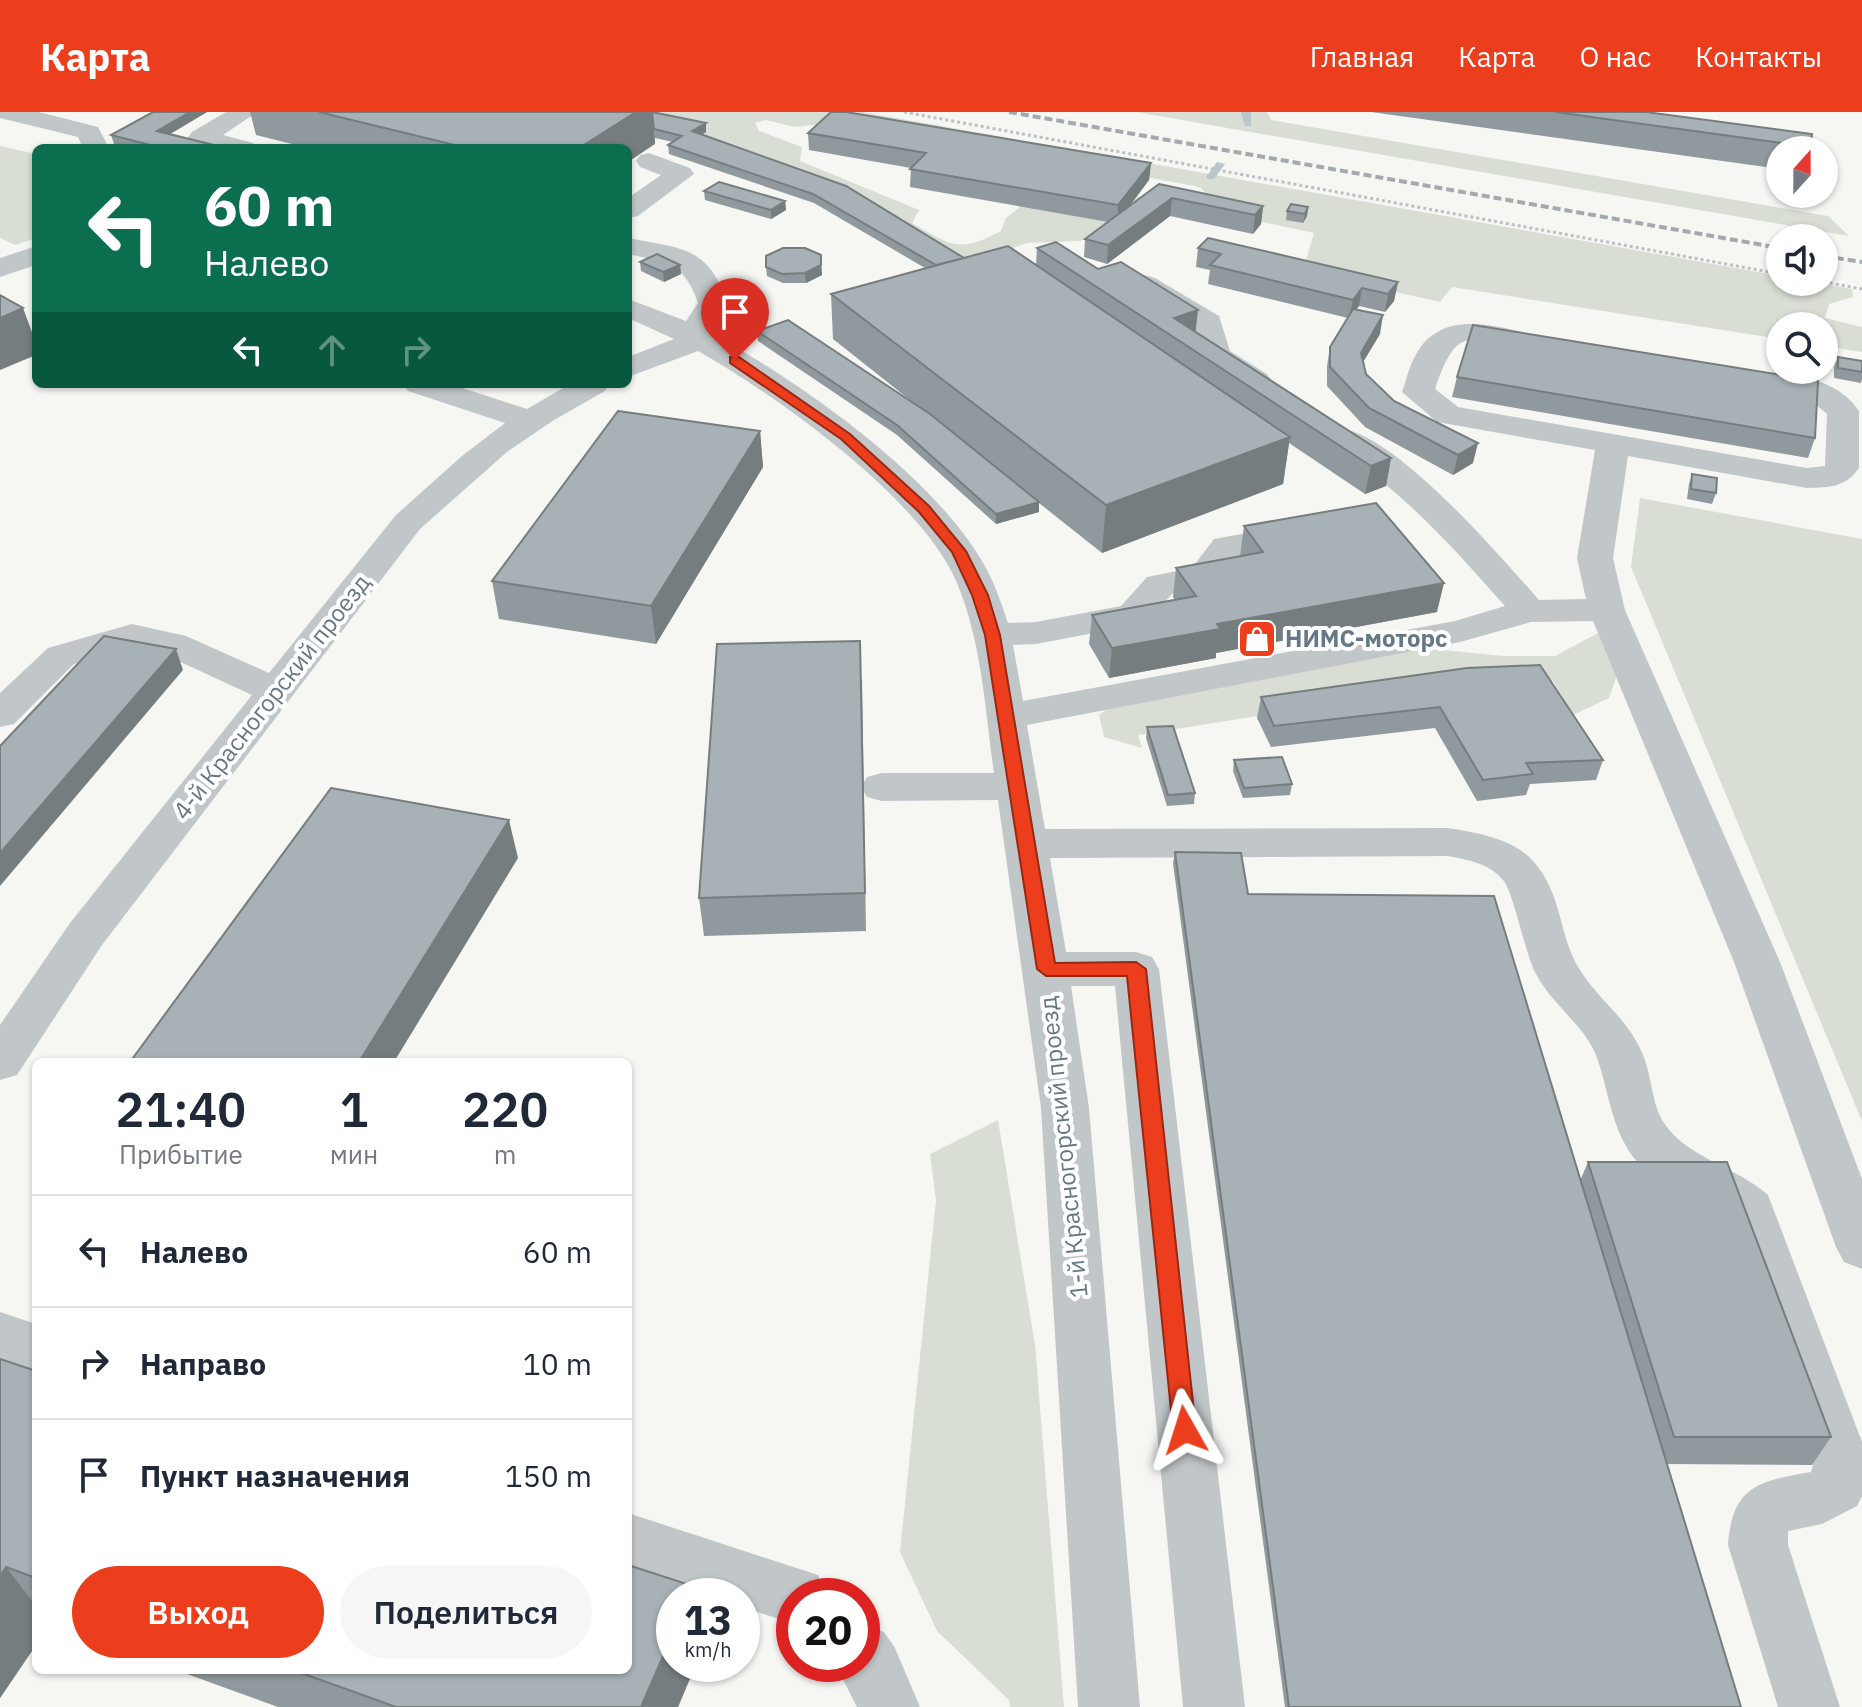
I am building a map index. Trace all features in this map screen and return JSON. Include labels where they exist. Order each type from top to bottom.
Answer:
[{"type":"street","points":[[8,112],[89,132],[94,144]]},
{"type":"street","points":[[228,144],[201,137],[244,112]]},
{"type":"street","points":[[632,207],[681,174],[649,161]]},
{"type":"street","points":[[632,247],[695,263],[707,280],[713,303],[695,338],[632,366]]},
{"type":"street","points":[[3,265],[32,256]]},
{"type":"street","points":[[1123,270],[1208,322],[1216,355],[1386,465],[1444,516],[1529,611]]},
{"type":"street","name":"1-й Красногорский проезд","points":[[632,310],[735,360],[846,437],[924,509],[959,551],[980,595],[993,635],[1065,1108],[1109,1707]]},
{"type":"street","points":[[1552,346],[1458,331],[1444,338],[1433,351],[1418,392],[1448,415],[1807,478],[1833,477],[1842,468],[1843,411],[1818,390],[1724,375]]},
{"type":"street","points":[[431,388],[527,420]]},
{"type":"street","name":"4-й Красногорский проезд","points":[[0,1062],[86,934],[408,522],[463,468],[527,420],[587,388]]},
{"type":"street","points":[[1613,443],[1595,558],[1607,610],[1757,962],[1862,1247]]},
{"type":"street","points":[[993,635],[1036,633],[1133,615],[1160,585],[1204,577],[1227,547],[1286,537]]},
{"type":"street","points":[[1005,717],[1460,631],[1529,611],[1607,610]]},
{"type":"street","points":[[0,715],[61,656],[132,635],[173,644],[276,691]]},
{"type":"street","points":[[882,787],[1015,786]]},
{"type":"street","points":[[1026,844],[1448,842],[1482,845],[1524,872],[1557,972],[1615,1044],[1642,1131],[1663,1156],[1688,1173],[1727,1188],[1750,1210],[1842,1465],[1837,1487],[1822,1497],[1772,1506],[1759,1521],[1758,1545],[1809,1707]]},
{"type":"street","points":[[1046,969],[1136,969],[1214,1707]]},
{"type":"street","points":[[0,1336],[32,1347]]},
{"type":"street","points":[[632,1542],[776,1589]]},
{"type":"street","points":[[878,1682],[889,1707]]},
{"type":"path","points":[[904,112],[1766,271]]},
{"type":"path","points":[[1838,285],[1862,289]]},
{"type":"shaded area","points":[[618,112],[833,112],[824,124],[794,127],[766,120],[755,123],[759,131],[802,147],[800,161],[919,210],[912,223],[955,244],[974,243],[1001,231],[1006,218],[1021,206],[1116,223],[1138,196],[1153,203],[1113,232],[1079,241],[1027,243],[963,266],[693,140],[705,132]]},
{"type":"shaded area","points":[[841,112],[863,112],[1766,273],[1766,296],[1838,296],[1838,287],[1852,289],[1853,297],[1829,304],[1827,312],[1766,312],[1766,337],[1452,287],[1440,302],[1303,271],[1314,233],[1203,209],[1208,197],[1195,186],[835,121]]},
{"type":"shaded area","points":[[1136,112],[1267,112],[1271,120],[1766,205],[1766,208],[1828,216],[1836,224],[1780,224]]},
{"type":"shaded area","points":[[0,146],[32,153],[32,239],[15,245],[0,238]]},
{"type":"shaded area","points":[[1838,226],[1849,236],[1838,234]]},
{"type":"shaded area","points":[[1838,321],[1862,327],[1862,352],[1838,348]]},
{"type":"shaded area","points":[[1640,498],[1862,539],[1862,1121],[1631,567]]},
{"type":"shaded area","points":[[1602,631],[1618,672],[1609,698],[1573,715],[1553,681],[1479,681],[1138,735],[1142,748],[1104,737],[1099,715],[1114,704],[1423,648],[1504,656],[1555,656]]},
{"type":"shaded area","points":[[998,1120],[1035,1345],[1064,1707],[1010,1707],[1009,1700],[937,1631],[900,1552],[936,1200],[930,1154]]},
{"type":"building","points":[[153,112],[190,112],[157,131],[210,144],[146,144],[111,135]]},
{"type":"building","points":[[319,112],[636,112],[585,144],[451,144]]},
{"type":"building","points":[[652,112],[706,123],[692,131],[846,186],[964,258],[936,265],[813,194],[668,145],[682,136],[654,129]]},
{"type":"building","points":[[831,112],[1151,163],[1118,205],[910,169],[926,153],[808,133]]},
{"type":"building","points":[[1555,112],[1646,112],[1812,134],[1766,136],[1766,141]]},
{"type":"building","points":[[719,182],[785,201],[771,210],[704,191]]},
{"type":"building","points":[[1159,184],[1263,206],[1255,215],[1172,198],[1108,245],[1085,239]]},
{"type":"building","points":[[1291,204],[1308,207],[1305,214],[1287,211]]},
{"type":"building","points":[[1208,238],[1398,282],[1388,294],[1362,288],[1353,300],[1210,265],[1221,254],[1198,248]]},
{"type":"building","points":[[1056,242],[1098,269],[1121,262],[1198,310],[1174,318],[1391,458],[1371,466],[1037,248]]},
{"type":"building","points":[[1008,246],[1290,437],[1106,505],[831,294]]},
{"type":"building","points":[[783,248],[805,248],[821,255],[821,265],[805,273],[782,274],[766,267],[766,256]]},
{"type":"building","points":[[657,254],[680,265],[663,272],[640,262]]},
{"type":"building","points":[[0,295],[23,308],[0,318]]},
{"type":"building","points":[[1353,309],[1383,315],[1361,353],[1366,374],[1394,401],[1478,443],[1458,455],[1369,408],[1330,367],[1330,347]]},
{"type":"building","points":[[788,320],[930,414],[1039,502],[996,514],[897,425],[757,331]]},
{"type":"building","points":[[1473,325],[1766,373],[1766,384],[1818,384],[1815,438],[1457,377]]},
{"type":"building","points":[[1838,357],[1862,361],[1862,372],[1838,368]]},
{"type":"building","points":[[618,411],[760,431],[651,606],[492,581]]},
{"type":"building","points":[[1692,474],[1717,478],[1716,493],[1691,489]]},
{"type":"building","points":[[1376,503],[1444,583],[1217,624],[1220,629],[1112,648],[1092,615],[1196,596],[1176,568],[1263,552],[1244,526]]},
{"type":"building","points":[[104,636],[176,649],[0,853],[0,746]]},
{"type":"building","points":[[860,641],[865,893],[699,898],[717,644]]},
{"type":"building","points":[[1540,665],[1603,760],[1526,763],[1533,774],[1483,780],[1440,707],[1274,726],[1261,697],[1467,668]]},
{"type":"building","points":[[1173,726],[1195,793],[1168,795],[1147,727]]},
{"type":"building","points":[[1282,757],[1292,784],[1244,788],[1234,760]]},
{"type":"building","points":[[331,788],[509,820],[361,1058],[133,1058]]},
{"type":"building","points":[[1175,852],[1241,853],[1248,894],[1494,896],[1741,1707],[1289,1707]]},
{"type":"building","points":[[1588,1162],[1727,1162],[1831,1437],[1674,1437]]},
{"type":"building","points":[[0,1359],[32,1370],[32,1577],[6,1567],[0,1576]]},
{"type":"building","points":[[632,1566],[668,1578],[656,1578],[656,1672],[641,1707],[396,1707],[304,1674],[632,1674]]},
{"type":"waterway","points":[[1246,112],[1248,124]]},
{"type":"waterway","points":[[1211,177],[1220,164]]},
{"type":"railway","points":[[1009,112],[1766,246]]},
{"type":"railway","points":[[1838,258],[1862,262]]},
{"type":"place","name":"НИМС-моторс","points":[[1257,639]]},
{"type":"route","points":[[735,360],[846,437],[924,509],[959,551],[980,595],[993,635],[1046,969],[1136,969],[1185,1430]]}]
